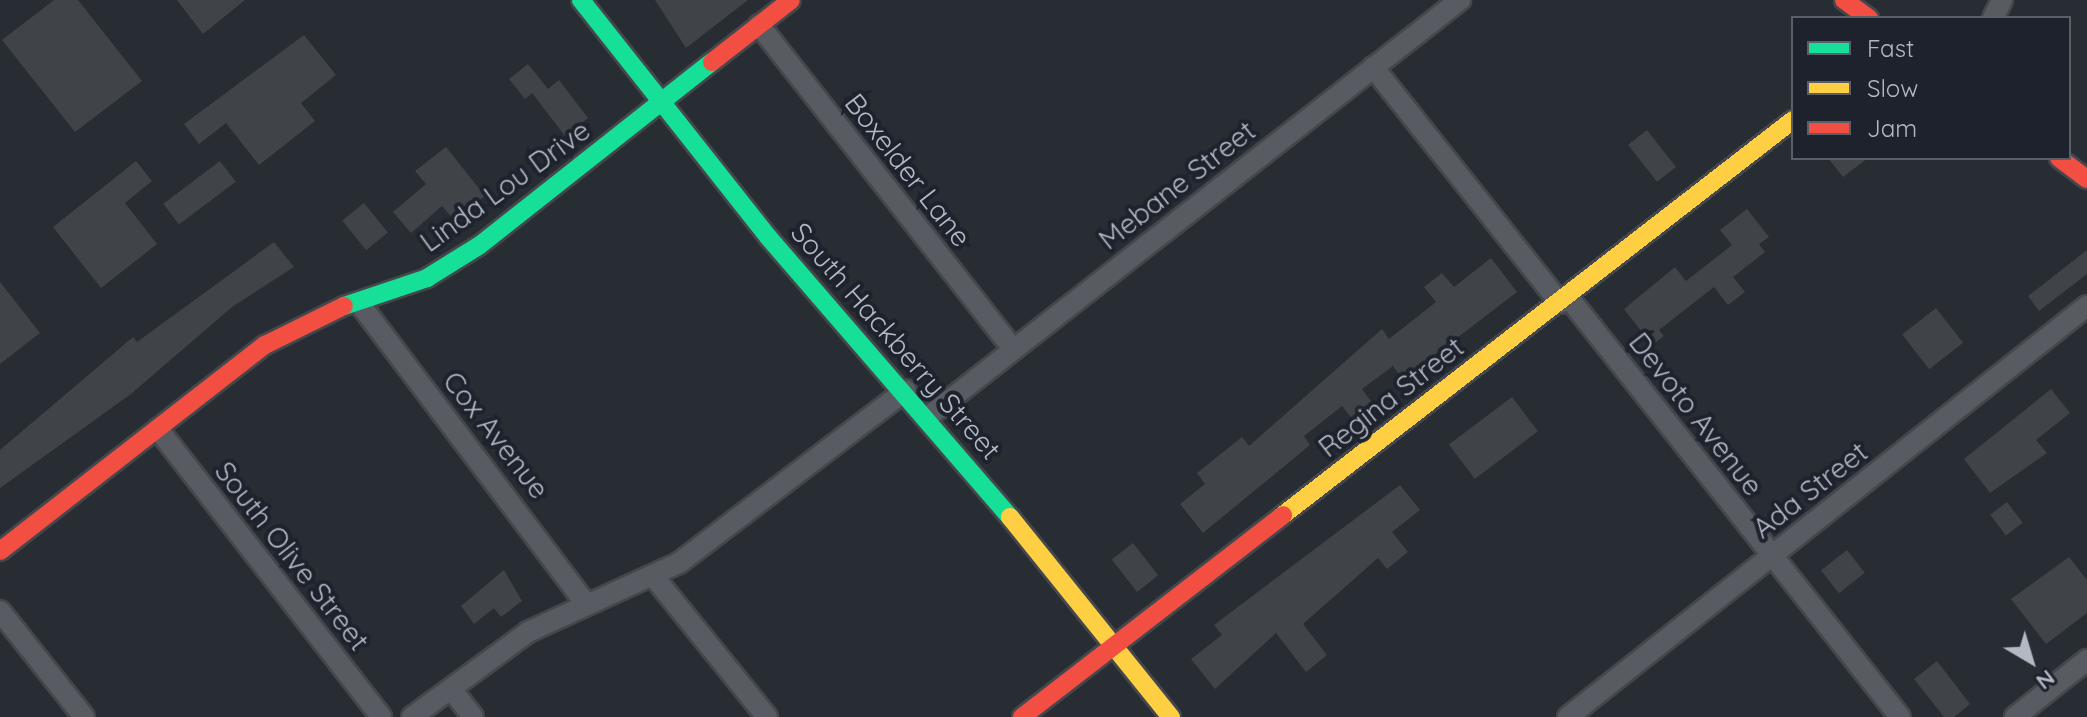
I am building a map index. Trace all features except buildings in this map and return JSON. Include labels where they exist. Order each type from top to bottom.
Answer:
[{"type":"street","name":"South Hackberry Street","points":[[581,0],[769,238],[929,416],[1171,717]]},
{"type":"street","name":"Linda Lou Drive","points":[[0,551],[265,345],[324,313],[360,304],[455,262],[791,0]]},
{"type":"street","name":"Mebane Street","points":[[929,416],[1460,0]]},
{"type":"street","points":[[1844,0],[1866,16]]},
{"type":"street","name":"Boxelder Lane","points":[[759,25],[1013,349]]},
{"type":"street","name":"Devoto Avenue","points":[[1373,67],[1773,555],[1900,717]]},
{"type":"street","name":"Regina Street","points":[[1022,717],[1791,122]]},
{"type":"street","points":[[2062,160],[2087,179]]},
{"type":"street","name":"Cox Avenue","points":[[360,304],[585,603]]},
{"type":"street","name":"Ada Street","points":[[1568,717],[2087,306]]},
{"type":"street","points":[[412,717],[528,632],[585,603],[654,577],[906,390]]},
{"type":"street","name":"South Olive Street","points":[[158,429],[381,717]]},
{"type":"street","points":[[654,577],[767,717]]},
{"type":"street","points":[[0,611],[84,717]]},
{"type":"street","points":[[2015,717],[2087,660]]},
{"type":"street","points":[[452,690],[473,717]]},
{"type":"traffic: fast","points":[[581,0],[769,238],[1010,517]]},
{"type":"traffic: fast","points":[[344,306],[427,278],[480,245],[712,62]]},
{"type":"traffic: slow","points":[[1283,515],[1791,122]]},
{"type":"traffic: slow","points":[[1010,517],[1171,717]]},
{"type":"traffic: jam","points":[[712,62],[791,0]]},
{"type":"traffic: jam","points":[[1844,0],[1866,16]]},
{"type":"traffic: jam","points":[[2062,160],[2087,179]]},
{"type":"traffic: jam","points":[[0,551],[265,345],[344,306]]},
{"type":"traffic: jam","points":[[1022,717],[1283,515]]}]
